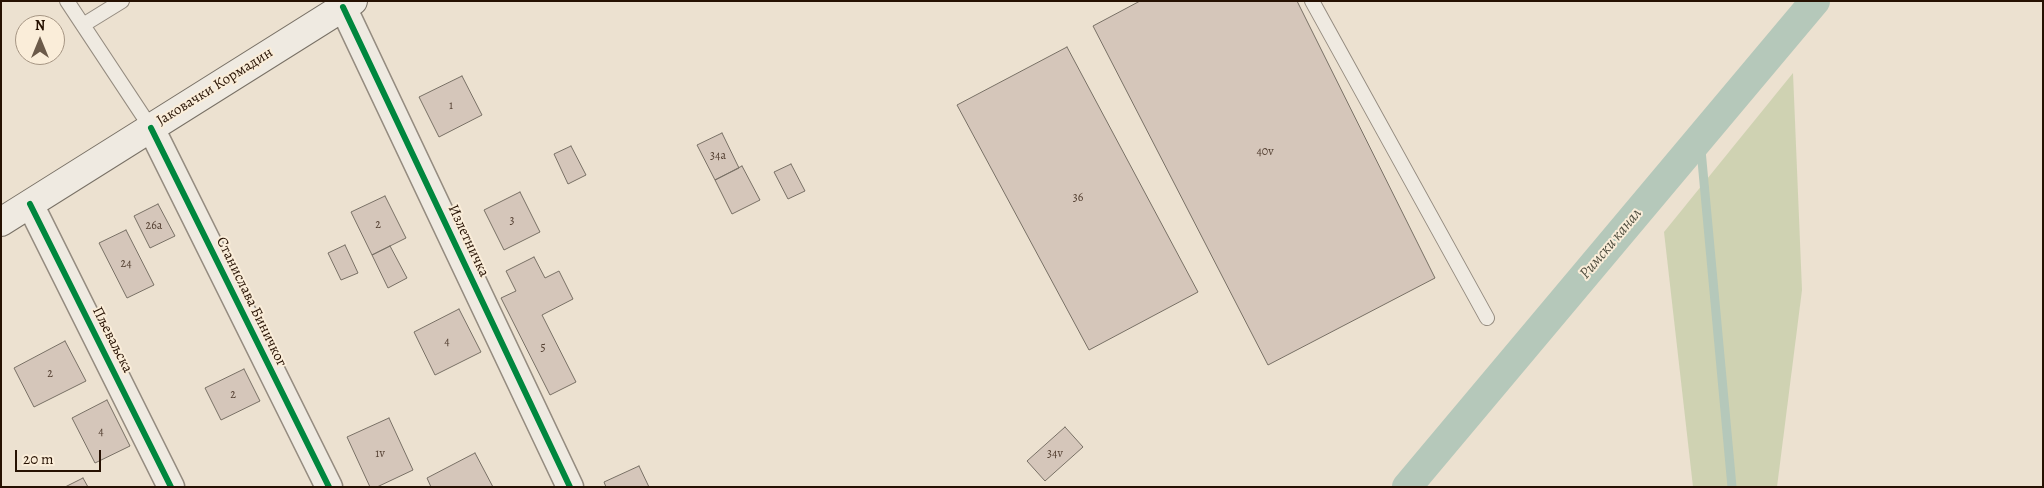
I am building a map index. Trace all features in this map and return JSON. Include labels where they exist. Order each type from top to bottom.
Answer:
[{"type":"main road","name":"Јаковачки Кормадин","points":[[1,222],[348,4]]},
{"type":"street","name":"Излетничка","points":[[348,4],[570,487]]},
{"type":"street","name":"Станислава Биничког","points":[[151,128],[330,487]]},
{"type":"street","name":"Пљеваљска","points":[[30,204],[171,487]]},
{"type":"lane","points":[[67,1],[151,128]]},
{"type":"lane","points":[[83,25],[122,1]]},
{"type":"lane","points":[[1312,1],[1487,318]]},
{"type":"green space","points":[[1793,73],[1802,290],[1777,487],[1693,487],[1664,232]]},
{"type":"building","points":[[1140,1],[1297,1],[1435,278],[1268,365],[1093,26]]},
{"type":"building","points":[[1067,47],[1198,292],[1089,350],[957,105]]},
{"type":"building","points":[[462,76],[482,115],[439,137],[419,97]]},
{"type":"building","points":[[722,133],[739,168],[715,180],[697,145]]},
{"type":"building","points":[[571,146],[586,175],[568,184],[554,154]]},
{"type":"building","points":[[791,164],[805,191],[788,199],[774,172]]},
{"type":"building","points":[[742,166],[760,200],[732,214],[715,180]]},
{"type":"building","points":[[520,192],[540,232],[504,250],[484,210]]},
{"type":"building","points":[[385,196],[406,238],[372,255],[351,212]]},
{"type":"building","points":[[158,204],[175,236],[150,248],[134,216]]},
{"type":"building","points":[[126,230],[154,285],[127,298],[99,243]]},
{"type":"building","points":[[345,245],[358,273],[341,280],[328,253]]},
{"type":"building","points":[[390,246],[407,278],[388,288],[372,255]]},
{"type":"building","points":[[534,257],[545,278],[559,271],[573,299],[542,315],[576,382],[550,395],[501,298],[516,291],[506,271]]},
{"type":"building","points":[[459,309],[481,352],[435,375],[414,332]]},
{"type":"building","points":[[65,341],[86,381],[34,407],[14,368]]},
{"type":"building","points":[[244,369],[260,401],[221,420],[205,388]]},
{"type":"building","points":[[107,400],[130,446],[95,463],[72,418]]},
{"type":"building","points":[[389,418],[413,470],[377,487],[370,487],[347,437]]},
{"type":"building","points":[[1065,427],[1083,447],[1045,481],[1027,461]]},
{"type":"building","points":[[475,453],[493,487],[431,487],[427,478]]},
{"type":"building","points":[[639,466],[649,487],[606,487],[604,482]]},
{"type":"building","points":[[83,478],[88,487],[65,487]]},
{"type":"waterway","name":"Римски канал","points":[[1407,487],[1815,1]]},
{"type":"waterway","points":[[1700,139],[1732,487]]},
{"type":"cycle path","points":[[343,7],[570,487]]},
{"type":"cycle path","points":[[151,128],[329,487]]},
{"type":"cycle path","points":[[30,204],[171,487]]}]
